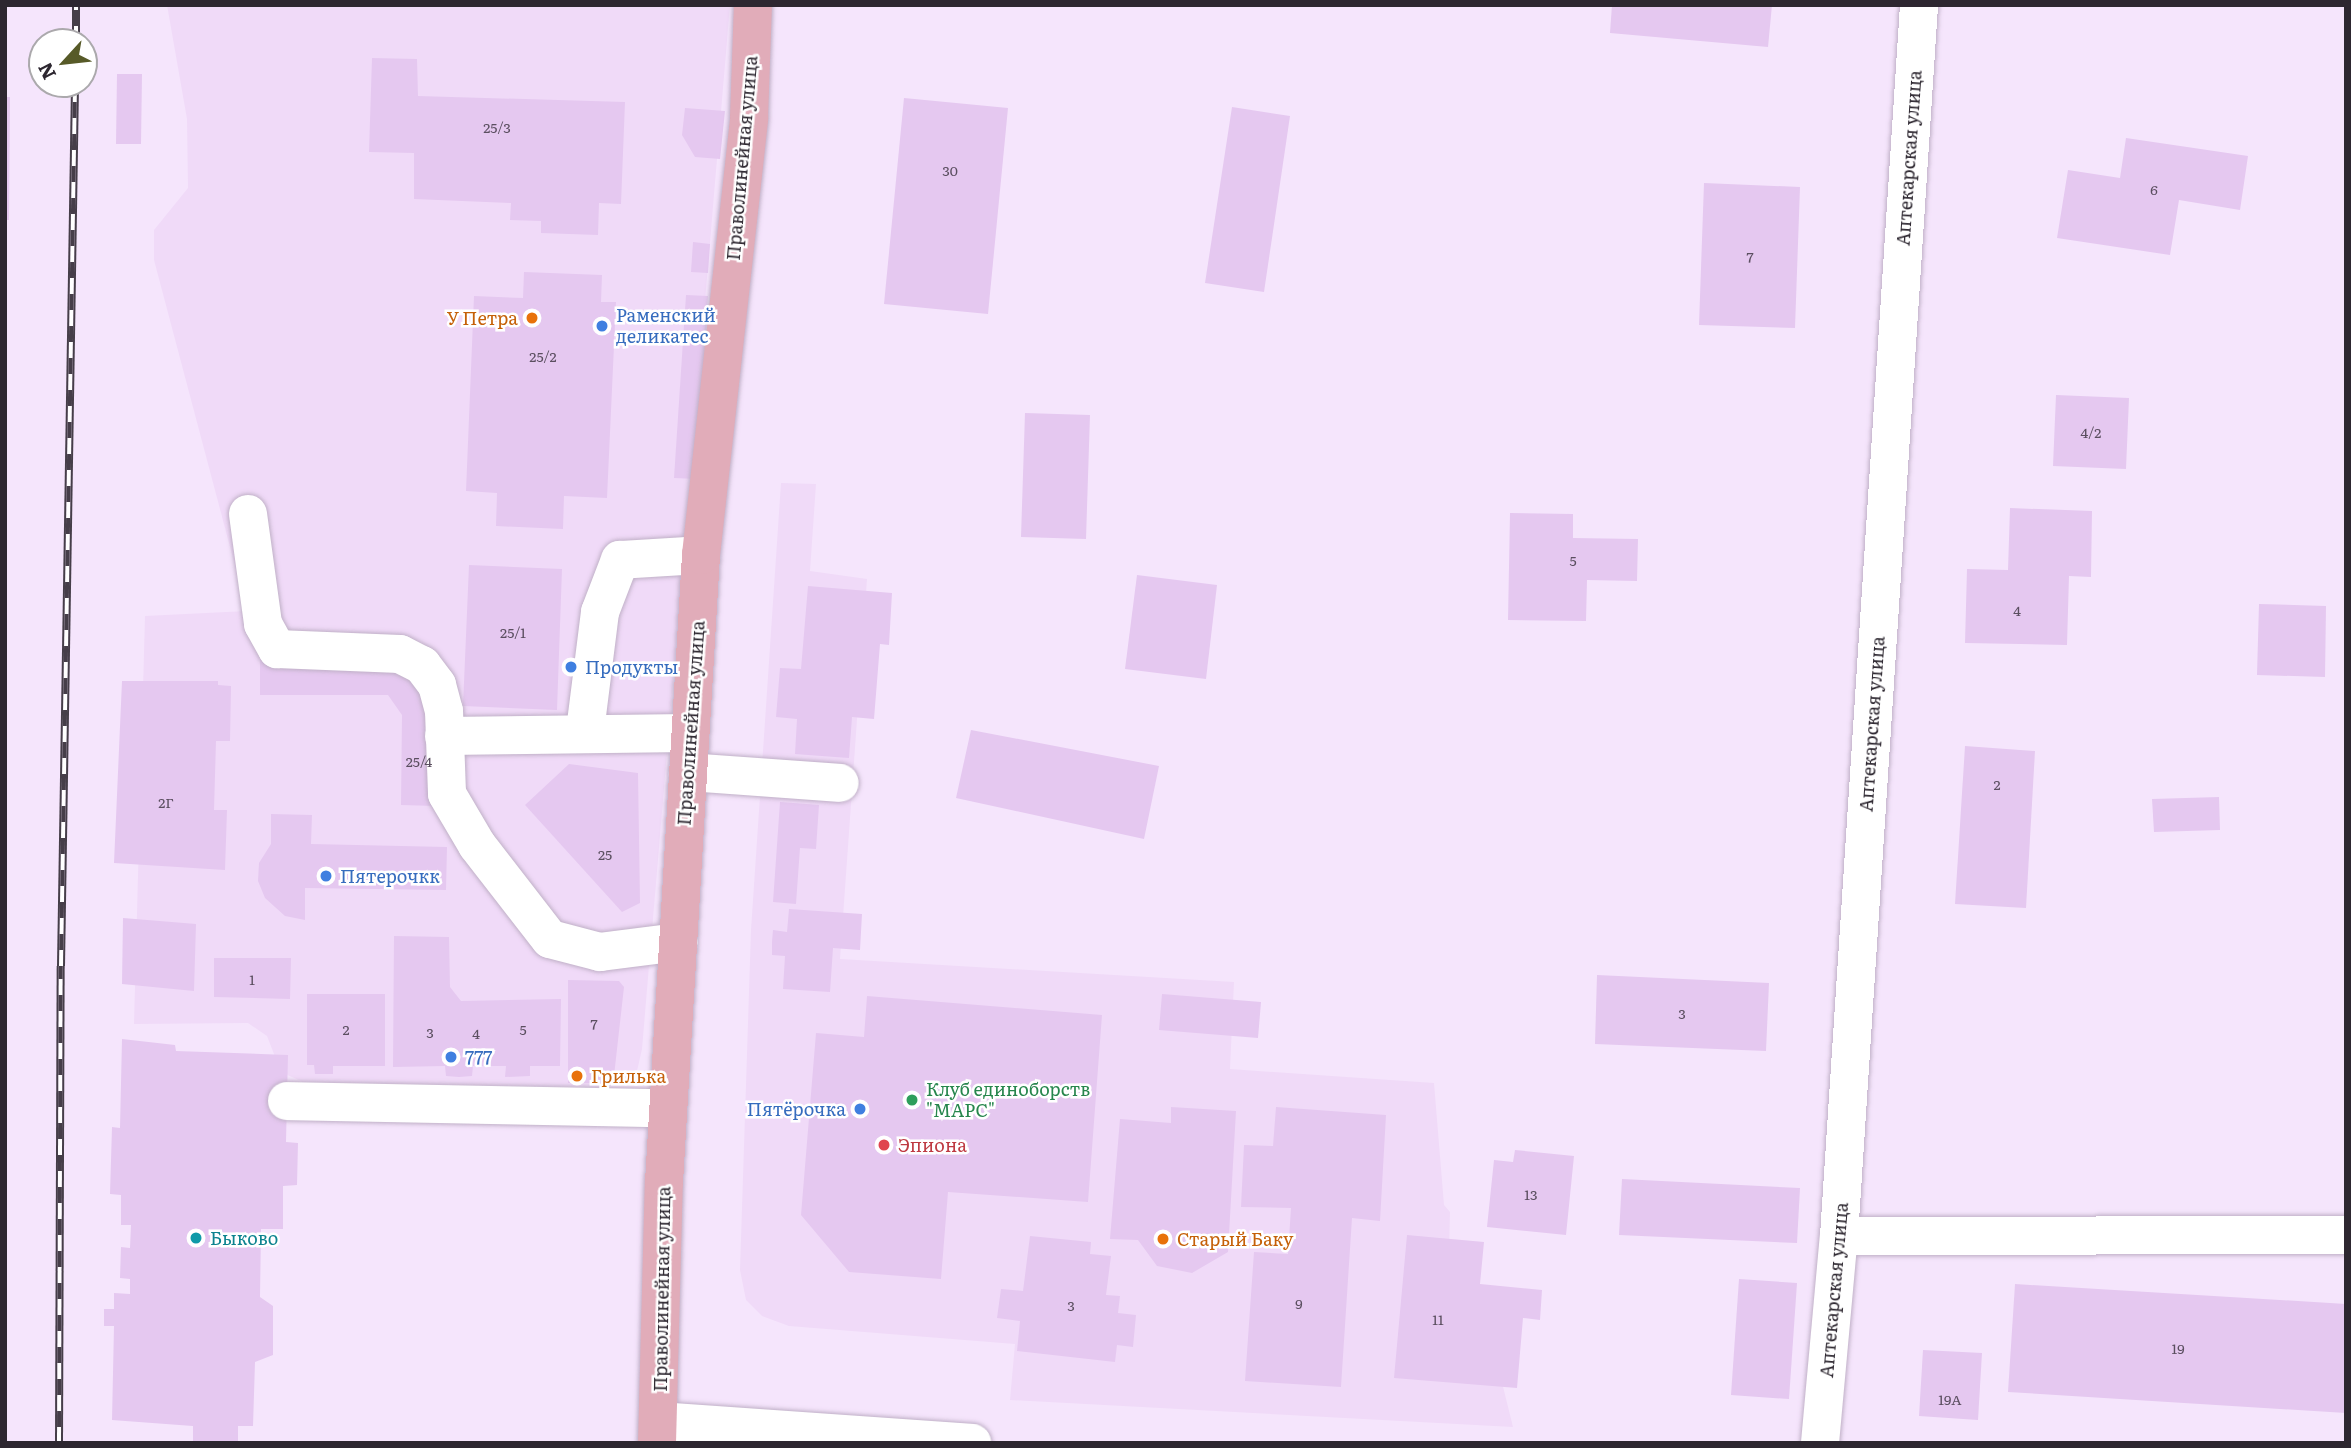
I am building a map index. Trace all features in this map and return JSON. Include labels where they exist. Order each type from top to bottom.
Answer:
[{"type":"main road","name":"Праволинейная улица","points":[[658,1432],[668,1108],[701,555],[749,118],[753,5]]},
{"type":"street","name":"Аптекарская улица","points":[[1820,1443],[1839,1236],[1919,5]]},
{"type":"street","points":[[248,514],[263,624],[277,649],[400,654],[422,665],[438,685],[447,794],[459,819],[550,939],[600,951],[678,942]]},
{"type":"street","points":[[585,731],[600,612],[620,560],[701,555]]},
{"type":"street","points":[[444,736],[585,731],[659,736],[690,733]]},
{"type":"street","points":[[688,772],[840,783]]},
{"type":"street","points":[[287,1101],[668,1108]]},
{"type":"street","points":[[1839,1236],[2346,1235]]},
{"type":"street","points":[[658,1432],[972,1443]]},
{"type":"shaded area","points":[[167,5],[730,5],[642,1049],[637,1071],[618,1084],[603,1087],[303,1082],[281,1072],[267,1036],[248,1023],[134,1024],[145,616],[247,611],[154,260],[154,230],[188,188],[187,119]]},
{"type":"shaded area","points":[[781,483],[816,484],[810,571],[867,579],[840,959],[1234,982],[1230,1069],[1434,1083],[1444,1205],[1450,1212],[1448,1291],[1482,1302],[1513,1427],[1010,1400],[1015,1344],[789,1326],[762,1316],[746,1300],[740,1270],[751,930]]},
{"type":"building","points":[[1612,5],[1772,5],[1768,47],[1610,33]]},
{"type":"building","points":[[372,58],[417,59],[418,96],[625,102],[621,204],[599,203],[598,235],[541,233],[541,221],[510,220],[511,203],[414,199],[414,153],[369,152]]},
{"type":"building","points":[[117,74],[142,74],[141,144],[116,144]]},
{"type":"building","points":[[5,97],[10,97],[9,220],[5,220]]},
{"type":"building","points":[[904,98],[1008,108],[988,314],[884,304]]},
{"type":"building","points":[[1232,107],[1290,116],[1264,292],[1205,283]]},
{"type":"building","points":[[685,108],[725,111],[720,159],[695,157],[682,135]]},
{"type":"building","points":[[2126,138],[2248,156],[2240,210],[2179,200],[2170,255],[2057,238],[2068,170],[2120,178]]},
{"type":"building","points":[[1704,183],[1800,187],[1795,328],[1699,325]]},
{"type":"building","points":[[693,242],[710,244],[708,273],[691,272]]},
{"type":"building","points":[[524,272],[602,275],[601,302],[616,302],[607,498],[564,496],[563,529],[496,526],[497,493],[466,491],[474,296],[523,298]]},
{"type":"building","points":[[686,295],[708,296],[697,479],[674,478]]},
{"type":"building","points":[[2056,395],[2129,398],[2126,469],[2053,466]]},
{"type":"building","points":[[1025,413],[1090,415],[1086,539],[1021,537]]},
{"type":"building","points":[[2010,508],[2092,511],[2091,577],[2069,576],[2067,645],[1965,643],[1967,569],[2008,570]]},
{"type":"building","points":[[1510,513],[1573,514],[1573,538],[1638,539],[1637,581],[1587,580],[1586,621],[1508,620]]},
{"type":"building","points":[[469,565],[562,569],[557,710],[463,706]]},
{"type":"building","points":[[1137,575],[1217,585],[1206,679],[1125,669]]},
{"type":"building","points":[[808,586],[892,593],[889,645],[880,644],[874,719],[852,717],[849,758],[795,754],[797,719],[776,717],[780,668],[801,669]]},
{"type":"building","points":[[2259,604],[2326,606],[2325,677],[2257,675]]},
{"type":"building","points":[[260,660],[397,663],[437,717],[436,806],[401,805],[402,715],[388,695],[260,695]]},
{"type":"building","points":[[122,681],[218,681],[218,685],[231,686],[230,741],[216,741],[214,810],[227,810],[225,870],[114,863]]},
{"type":"building","points":[[971,730],[1159,766],[1144,839],[956,798]]},
{"type":"building","points":[[1965,746],[2035,751],[2026,908],[1955,904]]},
{"type":"building","points":[[569,764],[638,773],[640,903],[622,912],[525,805]]},
{"type":"building","points":[[2219,797],[2220,830],[2154,832],[2152,799]]},
{"type":"building","points":[[780,802],[819,805],[816,849],[800,848],[796,904],[773,902]]},
{"type":"building","points":[[271,814],[312,815],[311,844],[447,847],[446,890],[305,888],[305,920],[285,916],[265,898],[258,881],[259,863],[271,844]]},
{"type":"building","points":[[789,909],[862,914],[860,950],[833,948],[830,992],[783,989],[785,956],[772,955],[772,942],[773,930],[787,932]]},
{"type":"building","points":[[123,918],[196,924],[194,991],[122,984]]},
{"type":"building","points":[[394,936],[449,937],[450,987],[461,1001],[561,999],[560,1066],[530,1066],[530,1076],[505,1077],[506,1066],[473,1066],[472,1076],[459,1077],[446,1076],[445,1066],[393,1067]]},
{"type":"building","points":[[214,958],[291,958],[290,999],[214,997]]},
{"type":"building","points":[[1597,975],[1769,983],[1766,1051],[1595,1044]]},
{"type":"building","points":[[568,980],[619,981],[624,987],[614,1076],[604,1083],[568,1083]]},
{"type":"building","points":[[307,994],[385,994],[385,1066],[333,1066],[333,1074],[315,1074],[314,1065],[307,1065]]},
{"type":"building","points":[[1162,994],[1261,1002],[1258,1038],[1159,1030]]},
{"type":"building","points":[[867,996],[1102,1015],[1088,1202],[948,1192],[941,1279],[849,1272],[801,1215],[816,1033],[864,1037]]},
{"type":"building","name":"Быково","points":[[122,1039],[175,1045],[176,1051],[288,1055],[286,1142],[298,1143],[297,1185],[283,1186],[283,1229],[261,1229],[260,1297],[273,1306],[273,1355],[255,1362],[253,1426],[238,1426],[238,1443],[193,1442],[193,1426],[112,1420],[114,1326],[104,1326],[104,1309],[114,1309],[114,1293],[130,1294],[130,1279],[120,1278],[121,1247],[130,1248],[131,1225],[121,1225],[121,1195],[110,1194],[112,1127],[120,1128]]},
{"type":"building","points":[[1171,1107],[1236,1111],[1228,1252],[1192,1273],[1157,1266],[1138,1240],[1110,1239],[1120,1119],[1171,1123]]},
{"type":"building","points":[[1276,1107],[1386,1115],[1380,1221],[1352,1218],[1341,1387],[1245,1381],[1254,1252],[1288,1254],[1291,1208],[1241,1207],[1244,1145],[1273,1146]]},
{"type":"building","points":[[1515,1150],[1574,1156],[1566,1235],[1487,1227],[1494,1160],[1513,1162]]},
{"type":"building","points":[[1622,1179],[1800,1188],[1797,1243],[1619,1235]]},
{"type":"building","points":[[1407,1235],[1484,1242],[1480,1284],[1542,1290],[1540,1320],[1523,1318],[1517,1388],[1394,1378]]},
{"type":"building","points":[[1030,1236],[1091,1242],[1090,1254],[1111,1256],[1106,1295],[1120,1296],[1118,1313],[1136,1315],[1133,1347],[1117,1345],[1115,1362],[1017,1351],[1020,1321],[997,1318],[1001,1289],[1023,1291]]},
{"type":"building","points":[[1739,1279],[1797,1283],[1789,1399],[1731,1395]]},
{"type":"building","points":[[2015,1284],[2346,1304],[2346,1413],[2008,1392]]},
{"type":"building","points":[[1923,1350],[1982,1353],[1978,1420],[1919,1416]]},
{"type":"railway","points":[[76,5],[76,28]]},
{"type":"railway","points":[[59,1443],[61,966],[75,98]]},
{"type":"place","name":"У Петра","points":[[532,318]]},
{"type":"place","name":"Раменский деликатес","points":[[602,326]]},
{"type":"place","name":"Продукты","points":[[571,667]]},
{"type":"place","name":"Пятерочкк","points":[[326,876]]},
{"type":"place","name":"777","points":[[451,1057]]},
{"type":"place","name":"Грилька","points":[[577,1076]]},
{"type":"place","name":"Клуб единоборств \"МАРС\"","points":[[912,1100]]},
{"type":"place","name":"Пятёрочка","points":[[860,1109]]},
{"type":"place","name":"Эпиона","points":[[884,1145]]},
{"type":"place","name":"Быково","points":[[196,1238]]},
{"type":"place","name":"Старый Баку","points":[[1163,1239]]}]
